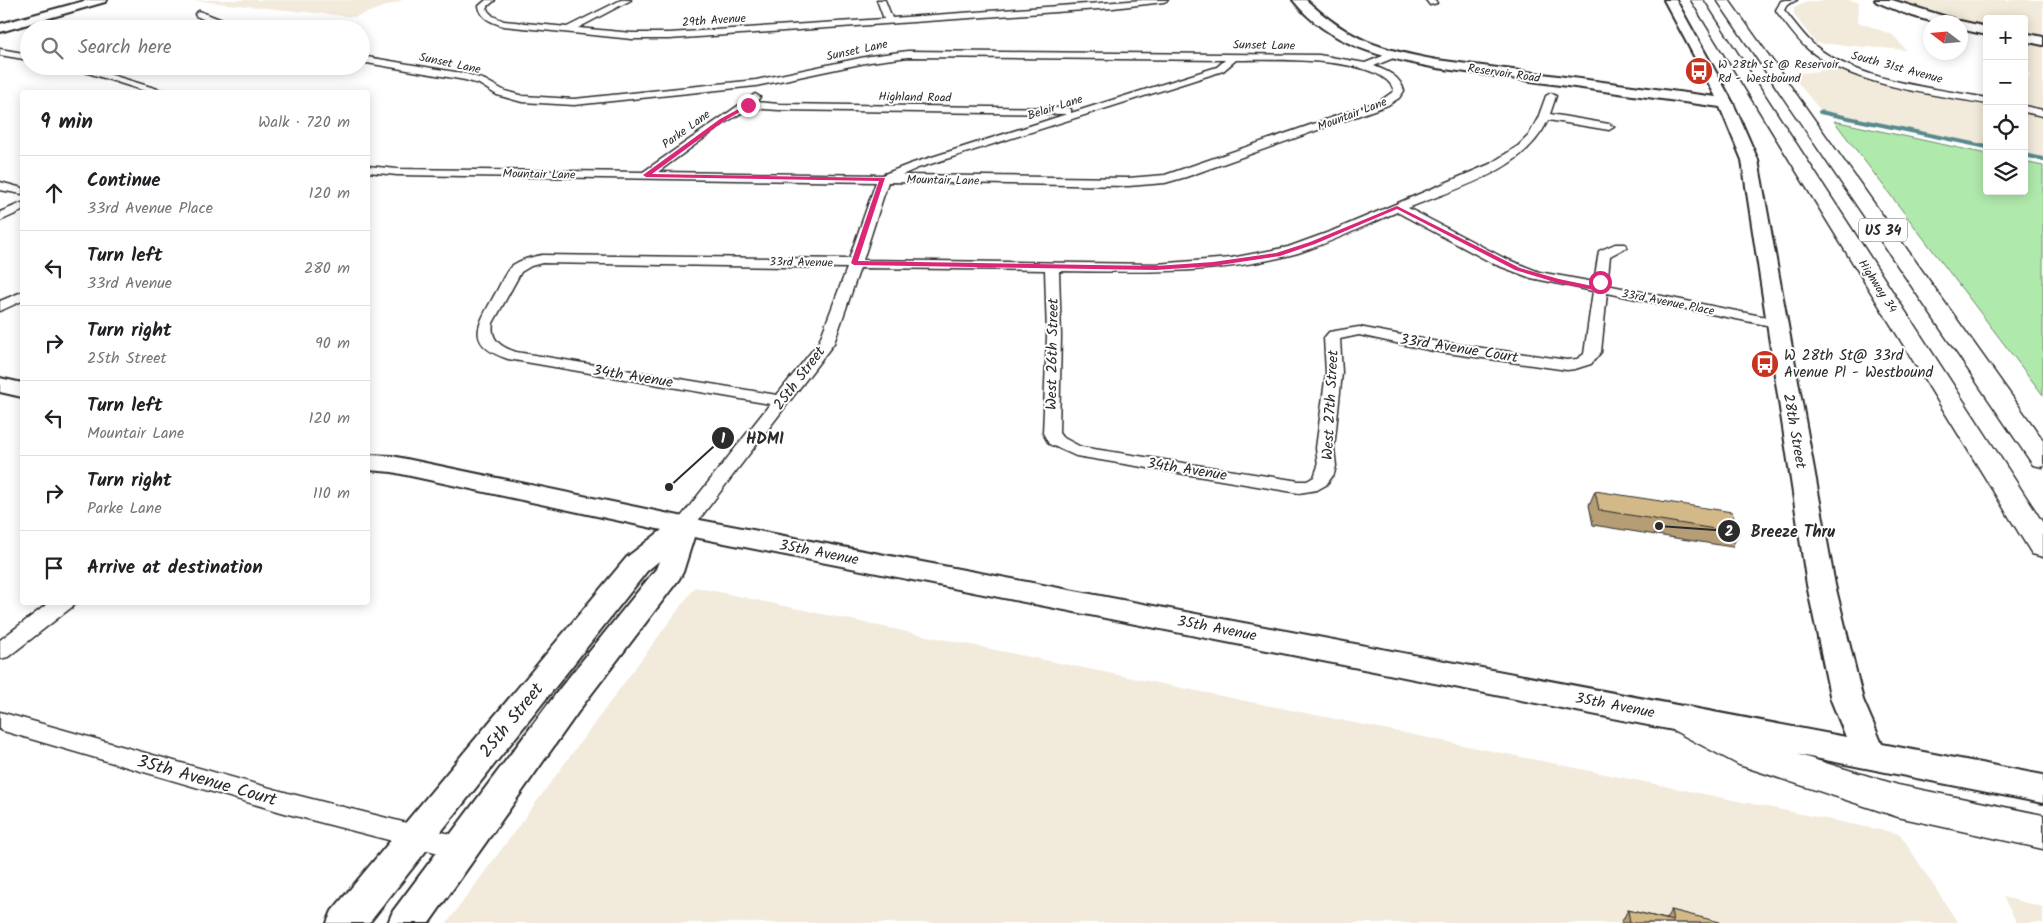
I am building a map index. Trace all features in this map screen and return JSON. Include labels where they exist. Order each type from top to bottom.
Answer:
[{"type":"highway","name":"Highway 34","points":[[1697,0],[2043,547]]},
{"type":"highway","name":"US 34","points":[[1723,0],[2043,460]]},
{"type":"highway","points":[[1684,719],[1752,755],[1898,802],[2043,832]]},
{"type":"street","points":[[29,20],[101,0]]},
{"type":"street","name":"29th Avenue","points":[[491,0],[483,6],[486,15],[496,21],[632,36],[669,36],[1104,6],[1164,0]]},
{"type":"street","points":[[569,30],[627,0]]},
{"type":"street","points":[[881,0],[889,21]]},
{"type":"street","name":"Reservoir Road","points":[[1299,0],[1330,28],[1344,36],[1393,55],[1447,65],[1726,103]]},
{"type":"street","name":"28th Street","points":[[1670,0],[1726,103],[1750,160],[1821,585],[1847,700],[1869,754]]},
{"type":"street","name":"South 31st Avenue","points":[[1793,0],[1784,3],[1780,10],[1806,42],[1826,57],[1854,69],[1891,81],[1983,100]]},
{"type":"street","points":[[1881,0],[1925,15]]},
{"type":"street","points":[[200,14],[212,20]]},
{"type":"street","points":[[0,28],[20,22]]},
{"type":"street","points":[[1968,27],[1983,30]]},
{"type":"street","points":[[2028,38],[2043,41]]},
{"type":"street","points":[[1,52],[20,55]]},
{"type":"street","name":"Sunset Lane","points":[[370,60],[467,77],[516,98],[553,102],[593,101],[687,89],[756,83],[870,59],[908,54],[1319,58],[1366,66]]},
{"type":"street","points":[[1366,66],[1393,55]]},
{"type":"street","name":"Belair Lane","points":[[883,179],[914,166],[1220,69],[1234,57]]},
{"type":"street","name":"Mountair Lane","points":[[370,169],[397,172],[883,179],[1128,182],[1165,179],[1182,175],[1384,103],[1400,91],[1397,83],[1366,66]]},
{"type":"street","points":[[101,75],[151,90]]},
{"type":"street","points":[[748,105],[759,93],[756,83]]},
{"type":"street","name":"33rd Avenue","points":[[489,344],[483,331],[509,278],[516,269],[526,263],[542,259],[1156,268],[1213,264],[1277,254],[1312,243],[1492,168],[1522,148],[1533,137],[1545,116],[1551,96]]},
{"type":"street","name":"Highland Road","points":[[748,105],[779,108],[1082,112]]},
{"type":"street","name":"Parke Lane","points":[[646,175],[722,120],[748,105]]},
{"type":"street","points":[[2028,110],[2043,113]]},
{"type":"street","points":[[1545,116],[1609,126]]},
{"type":"street","name":"25th Street","points":[[346,923],[637,564],[684,526],[826,343],[840,308],[883,179]]},
{"type":"street","points":[[0,186],[20,191]]},
{"type":"street","name":"33rd Avenue Place","points":[[1397,207],[1517,269],[1558,281],[1776,323]]},
{"type":"street","points":[[0,217],[20,208]]},
{"type":"street","points":[[1600,289],[1604,254],[1620,247]]},
{"type":"street","name":"West 26th Street","points":[[1052,267],[1054,336],[1051,433],[1055,440]]},
{"type":"street","name":"33rd Avenue Court","points":[[1340,332],[1359,331],[1433,346],[1567,365],[1578,364],[1590,358],[1593,352],[1600,289]]},
{"type":"street","points":[[0,307],[20,297]]},
{"type":"street","name":"West 27th Street","points":[[1320,481],[1326,474],[1327,466],[1325,448],[1334,373],[1332,338],[1340,332]]},
{"type":"street","name":"34th Avenue","points":[[489,344],[513,356],[781,401]]},
{"type":"street","points":[[0,385],[20,390]]},
{"type":"street","name":"34th Avenue","points":[[1055,440],[1076,451],[1289,485],[1311,486],[1320,481]]},
{"type":"street","name":"35th Avenue","points":[[370,452],[380,463],[684,526],[2043,789]]},
{"type":"street","name":"25th Street","points":[[407,923],[572,696],[669,572],[684,526]]},
{"type":"street","points":[[0,650],[61,605]]},
{"type":"street","name":"35th Avenue Court","points":[[0,721],[251,794],[462,848]]},
{"type":"shaded area","points":[[190,0],[403,0],[355,17]]},
{"type":"shaded area","points":[[1826,0],[1859,2],[1858,22],[1893,35],[1906,50],[1816,43],[1794,15],[1794,8],[1806,2]]},
{"type":"shaded area","points":[[1896,0],[2043,0],[2043,36],[2028,34],[2028,15],[1983,15],[1983,25],[1968,22],[1968,15],[1942,15]]},
{"type":"shaded area","points":[[2028,43],[2043,45],[2043,110],[2028,107],[2028,77],[2031,74],[2028,74]]},
{"type":"shaded area","points":[[1837,69],[1873,81],[1983,105],[1983,145],[1820,110],[1791,74]]},
{"type":"shaded area","points":[[2028,114],[2043,117],[2043,158],[2028,155]]},
{"type":"shaded area","points":[[695,587],[1900,834],[1958,923],[447,923]]},
{"type":"shaded area","points":[[2003,897],[2043,907],[2043,923],[2017,923]]},
{"type":"green space","points":[[1834,121],[1983,153],[1983,195],[2028,195],[2028,163],[2043,166],[2043,395]]},
{"type":"building","points":[[1595,491],[1732,512],[1739,533],[1599,510]]},
{"type":"building","points":[[1628,910],[1673,921],[1671,910],[1720,923],[1630,923]]},
{"type":"waterway","points":[[1820,112],[1983,146]]},
{"type":"waterway","points":[[2028,156],[2043,159]]},
{"type":"place","name":"W 28th St @ Reservoir Rd - Westbound","points":[[1699,71]]},
{"type":"place","name":"W 28th St@ 33rd Avenue Pl - Westbound","points":[[1765,364]]},
{"type":"place","name":"HDMI","points":[[669,487]]},
{"type":"place","name":"Breeze Thru","points":[[1659,526]]},
{"type":"route","points":[[748,105],[722,120],[646,175],[883,179],[854,263],[1156,268],[1213,264],[1277,254],[1312,243],[1397,207],[1517,269],[1558,281],[1600,289],[1600,282]]}]
